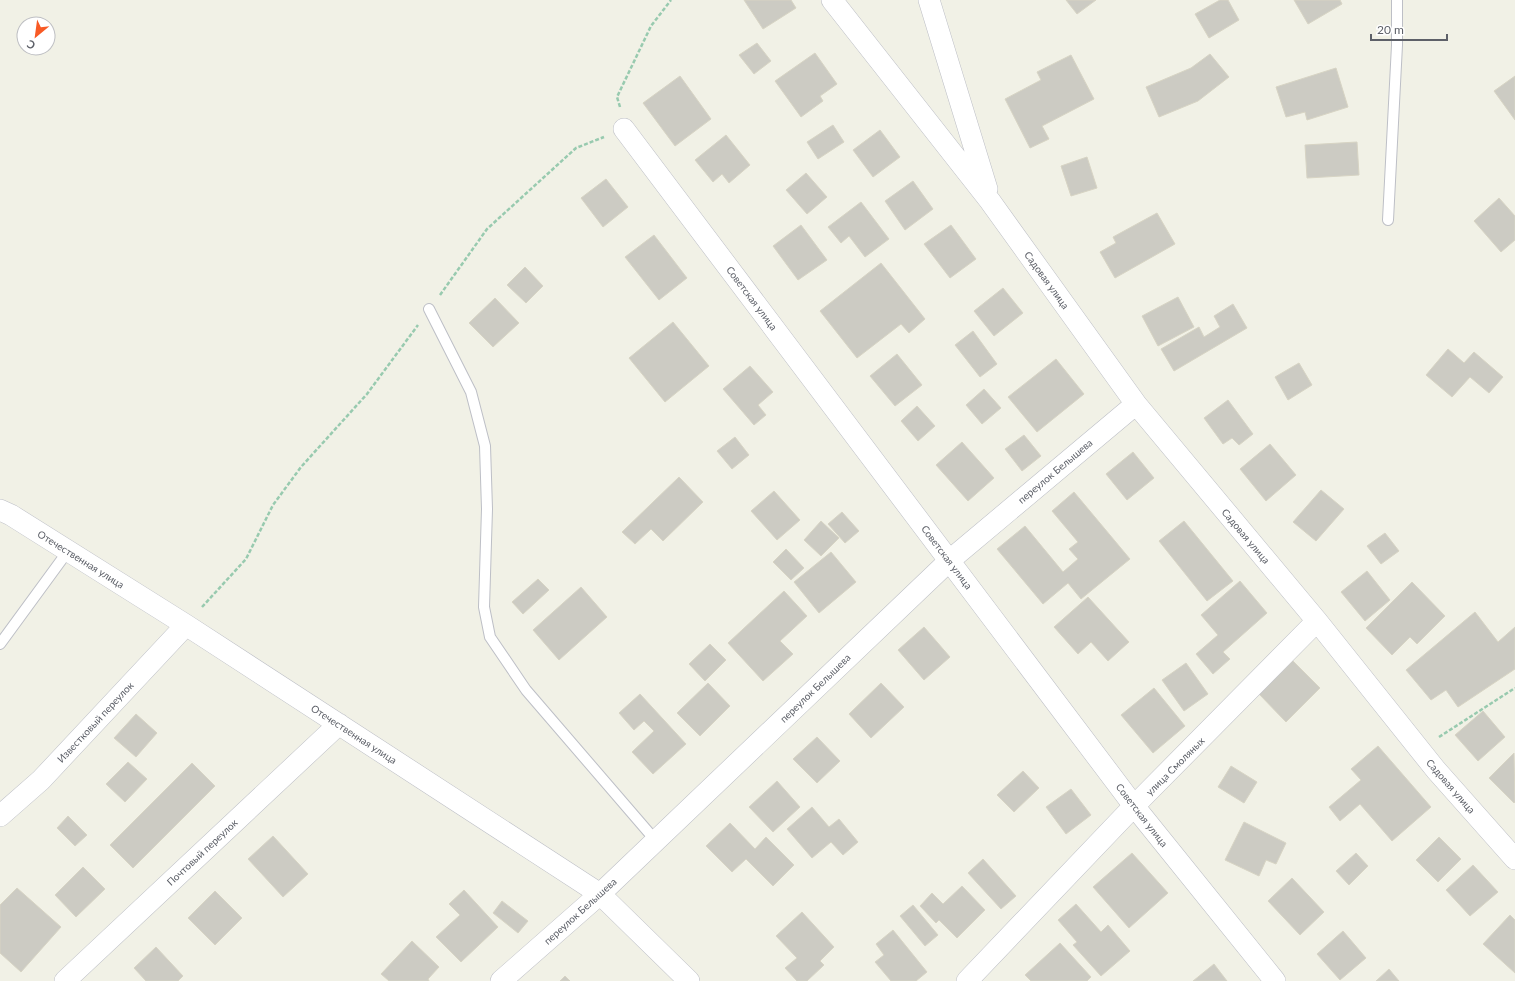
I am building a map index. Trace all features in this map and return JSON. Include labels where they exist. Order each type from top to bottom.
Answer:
[{"type":"street","name":"Садовая улица","points":[[832,0],[990,201],[1136,404],[1317,621],[1436,770],[1515,859]]},
{"type":"street","name":"Садовая улица","points":[[929,0],[990,201]]},
{"type":"street","name":"Советская улица","points":[[624,129],[1134,806],[1275,981]]},
{"type":"street","name":"переулок Белышева","points":[[501,981],[600,894],[950,560],[1136,404]]},
{"type":"street","name":"Отечественная улица","points":[[0,510],[11,515],[186,625],[600,894],[690,981]]},
{"type":"street","name":"улица Смоляных","points":[[967,981],[1134,806],[1317,621]]},
{"type":"street","name":"Известковый переулок","points":[[0,816],[41,780],[186,625]]},
{"type":"street","name":"Почтовый переулок","points":[[65,981],[339,724]]},
{"type":"lane","points":[[1388,220],[1397,45],[1397,0]]},
{"type":"lane","points":[[429,309],[471,392],[485,446],[487,509],[484,607],[490,637],[526,690],[656,841]]},
{"type":"lane","points":[[0,644],[68,551]]},
{"type":"path","points":[[186,625],[246,559],[273,505],[282,492],[301,467],[367,394],[488,229],[576,148],[624,129],[617,97],[651,26],[671,0]]},
{"type":"path","points":[[1420,750],[1515,688]]},
{"type":"building","points":[[744,0],[791,0],[796,8],[763,29]]},
{"type":"building","points":[[1066,0],[1096,0],[1077,14]]},
{"type":"building","points":[[1220,0],[1228,0],[1239,20],[1209,38],[1195,14]]},
{"type":"building","points":[[1294,0],[1340,0],[1342,4],[1308,24]]},
{"type":"building","points":[[757,43],[771,61],[754,74],[739,55]]},
{"type":"building","points":[[815,53],[837,84],[820,96],[823,101],[801,117],[775,81]]},
{"type":"building","points":[[1210,54],[1229,77],[1198,101],[1159,117],[1146,87],[1191,68]]},
{"type":"building","points":[[1071,55],[1094,99],[1042,126],[1049,139],[1030,148],[1005,99],[1041,80],[1037,72]]},
{"type":"building","points":[[1336,68],[1348,107],[1307,120],[1305,112],[1286,117],[1276,87]]},
{"type":"building","points":[[680,76],[711,119],[675,146],[643,103]]},
{"type":"building","points":[[1515,76],[1515,120],[1494,91]]},
{"type":"building","points":[[833,125],[844,142],[818,159],[807,142]]},
{"type":"building","points":[[880,130],[900,157],[873,177],[853,150]]},
{"type":"building","points":[[726,135],[750,165],[729,183],[722,174],[713,182],[695,160]]},
{"type":"building","points":[[1357,142],[1359,175],[1307,178],[1305,145]]},
{"type":"building","points":[[1087,157],[1097,188],[1071,196],[1061,166]]},
{"type":"building","points":[[806,173],[827,197],[807,214],[786,190]]},
{"type":"building","points":[[606,179],[628,207],[603,227],[581,198]]},
{"type":"building","points":[[913,181],[933,209],[905,230],[885,201]]},
{"type":"building","points":[[1499,198],[1515,216],[1515,240],[1501,252],[1474,221]]},
{"type":"building","points":[[861,202],[889,239],[865,257],[849,236],[841,243],[828,227]]},
{"type":"building","points":[[1157,213],[1175,244],[1115,278],[1100,252],[1116,243],[1113,237]]},
{"type":"building","points":[[801,225],[827,260],[798,280],[773,246]]},
{"type":"building","points":[[951,225],[976,259],[950,278],[924,244]]},
{"type":"building","points":[[654,235],[687,278],[659,300],[625,257]]},
{"type":"building","points":[[881,263],[925,319],[909,333],[901,324],[857,358],[820,311]]},
{"type":"building","points":[[525,267],[543,286],[526,303],[507,285]]},
{"type":"building","points":[[1003,288],[1023,313],[994,336],[974,311]]},
{"type":"building","points":[[1178,297],[1194,327],[1158,346],[1142,316]]},
{"type":"building","points":[[495,298],[519,323],[493,347],[469,323]]},
{"type":"building","points":[[1233,304],[1247,328],[1174,371],[1161,349],[1199,327],[1204,337],[1220,327],[1214,316]]},
{"type":"building","points":[[673,322],[709,366],[665,402],[629,358]]},
{"type":"building","points":[[973,331],[997,364],[980,377],[955,345]]},
{"type":"building","points":[[1448,349],[1464,363],[1474,352],[1503,377],[1489,393],[1470,377],[1452,397],[1426,375]]},
{"type":"building","points":[[897,354],[922,385],[895,406],[870,376]]},
{"type":"building","points":[[1056,359],[1084,394],[1037,432],[1008,397]]},
{"type":"building","points":[[1299,363],[1312,385],[1288,400],[1275,377]]},
{"type":"building","points":[[750,366],[773,392],[758,405],[766,415],[754,425],[723,389]]},
{"type":"building","points":[[984,389],[1001,408],[982,424],[966,405]]},
{"type":"building","points":[[1228,400],[1253,434],[1239,445],[1232,438],[1223,444],[1204,418]]},
{"type":"building","points":[[917,406],[935,426],[918,441],[901,421]]},
{"type":"building","points":[[1024,435],[1041,456],[1022,471],[1005,449]]},
{"type":"building","points":[[735,437],[749,455],[732,469],[717,451]]},
{"type":"building","points":[[962,442],[994,478],[968,501],[936,465]]},
{"type":"building","points":[[1270,444],[1296,475],[1266,501],[1240,469]]},
{"type":"building","points":[[1133,452],[1154,478],[1127,500],[1106,474]]},
{"type":"building","points":[[679,477],[703,502],[663,541],[651,529],[635,544],[622,532]]},
{"type":"building","points":[[1321,490],[1344,509],[1316,541],[1293,522]]},
{"type":"building","points":[[774,491],[800,520],[777,540],[751,511]]},
{"type":"building","points":[[1074,492],[1130,559],[1081,599],[1068,583],[1043,604],[997,549],[1025,526],[1063,572],[1078,559],[1069,549],[1078,542],[1052,511]]},
{"type":"building","points":[[842,512],[859,531],[845,543],[828,524]]},
{"type":"building","points":[[821,521],[839,538],[821,556],[804,540]]},
{"type":"building","points":[[1184,521],[1233,581],[1207,601],[1159,541]]},
{"type":"building","points":[[1385,533],[1399,551],[1381,564],[1367,546]]},
{"type":"building","points":[[786,549],[804,568],[791,580],[773,562]]},
{"type":"building","points":[[831,552],[856,582],[819,613],[794,582]]},
{"type":"building","points":[[1367,571],[1390,600],[1365,621],[1341,592]]},
{"type":"building","points":[[538,579],[549,590],[523,614],[512,602]]},
{"type":"building","points":[[1240,581],[1267,613],[1223,652],[1230,659],[1213,674],[1196,654],[1218,635],[1201,615]]},
{"type":"building","points":[[1412,582],[1445,616],[1417,644],[1410,637],[1392,655],[1366,628]]},
{"type":"building","points":[[581,587],[607,617],[559,660],[533,630]]},
{"type":"building","points":[[784,591],[807,616],[780,641],[793,654],[763,681],[728,643]]},
{"type":"building","points":[[1088,597],[1129,642],[1108,661],[1091,642],[1078,654],[1054,627]]},
{"type":"building","points":[[1475,612],[1498,642],[1515,627],[1515,669],[1458,707],[1446,690],[1431,700],[1406,670]]},
{"type":"building","points":[[924,627],[950,657],[924,680],[898,650]]},
{"type":"building","points":[[710,644],[726,660],[705,681],[689,664]]},
{"type":"building","points":[[1293,661],[1320,688],[1286,722],[1259,694]]},
{"type":"building","points":[[1186,663],[1208,694],[1184,711],[1162,680]]},
{"type":"building","points":[[708,683],[730,706],[700,736],[677,713]]},
{"type":"building","points":[[881,683],[904,707],[871,738],[849,714]]},
{"type":"building","points":[[1154,688],[1185,726],[1153,753],[1121,715]]},
{"type":"building","points":[[640,694],[686,744],[653,774],[632,752],[654,731],[644,721],[634,730],[619,713]]},
{"type":"building","points":[[1483,711],[1505,737],[1478,761],[1455,735]]},
{"type":"building","points":[[136,714],[157,733],[136,757],[114,738]]},
{"type":"building","points":[[817,737],[840,761],[817,783],[793,759]]},
{"type":"building","points":[[1378,746],[1431,807],[1392,841],[1360,804],[1340,821],[1329,807],[1361,780],[1351,769]]},
{"type":"building","points":[[1514,753],[1515,802],[1514,803],[1489,778]]},
{"type":"building","points":[[128,762],[147,779],[125,802],[106,784]]},
{"type":"building","points":[[192,763],[215,786],[133,868],[110,845]]},
{"type":"building","points":[[1231,766],[1257,782],[1244,803],[1218,787]]},
{"type":"building","points":[[1023,771],[1039,788],[1014,812],[997,795]]},
{"type":"building","points":[[777,781],[800,807],[773,832],[749,807]]},
{"type":"building","points":[[1071,789],[1091,815],[1066,834],[1046,807]]},
{"type":"building","points":[[812,807],[829,827],[839,819],[858,842],[843,855],[831,842],[812,858],[787,829]]},
{"type":"building","points":[[68,816],[87,835],[75,846],[57,828]]},
{"type":"building","points":[[1244,822],[1286,843],[1276,864],[1266,860],[1259,876],[1225,860]]},
{"type":"building","points":[[730,823],[755,849],[766,837],[794,865],[773,886],[746,859],[732,872],[706,846]]},
{"type":"building","points":[[273,836],[308,874],[283,897],[248,859]]},
{"type":"building","points":[[1439,837],[1461,859],[1438,882],[1416,860]]},
{"type":"building","points":[[1132,853],[1168,893],[1129,928],[1093,887]]},
{"type":"building","points":[[1356,853],[1368,866],[1349,885],[1336,871]]},
{"type":"building","points":[[983,859],[1016,896],[1001,909],[968,873]]},
{"type":"building","points":[[1473,865],[1498,892],[1470,916],[1446,890]]},
{"type":"building","points":[[83,867],[105,889],[76,917],[55,895]]},
{"type":"building","points":[[1292,878],[1324,912],[1300,935],[1268,901]]},
{"type":"building","points":[[962,886],[985,910],[957,938],[939,920],[936,923],[920,906],[932,893],[943,904]]},
{"type":"building","points":[[17,888],[61,927],[21,972],[0,953],[0,905]]},
{"type":"building","points":[[464,890],[498,927],[461,962],[436,937],[460,915],[449,904]]},
{"type":"building","points":[[215,891],[242,918],[215,945],[188,918]]},
{"type":"building","points":[[502,901],[528,921],[518,933],[493,913]]},
{"type":"building","points":[[1076,904],[1101,932],[1108,925],[1130,951],[1101,976],[1073,945],[1077,942],[1058,920]]},
{"type":"building","points":[[913,905],[938,935],[925,946],[900,916]]},
{"type":"building","points":[[802,912],[834,947],[820,961],[824,965],[807,981],[797,981],[785,968],[797,958],[776,936]]},
{"type":"building","points":[[1510,915],[1515,920],[1515,973],[1483,944]]},
{"type":"building","points":[[893,930],[927,972],[916,981],[891,981],[875,962],[884,955],[876,944]]},
{"type":"building","points":[[1343,931],[1366,958],[1340,980],[1317,954]]},
{"type":"building","points":[[412,941],[439,967],[428,979],[429,981],[389,981],[381,974]]},
{"type":"building","points":[[1060,943],[1091,977],[1087,981],[1031,981],[1025,975]]},
{"type":"building","points":[[156,947],[183,976],[178,981],[146,981],[134,968]]},
{"type":"building","points":[[1214,964],[1227,981],[1193,981]]},
{"type":"building","points":[[1389,969],[1399,981],[1376,981]]},
{"type":"building","points":[[565,976],[570,981],[560,981]]}]
